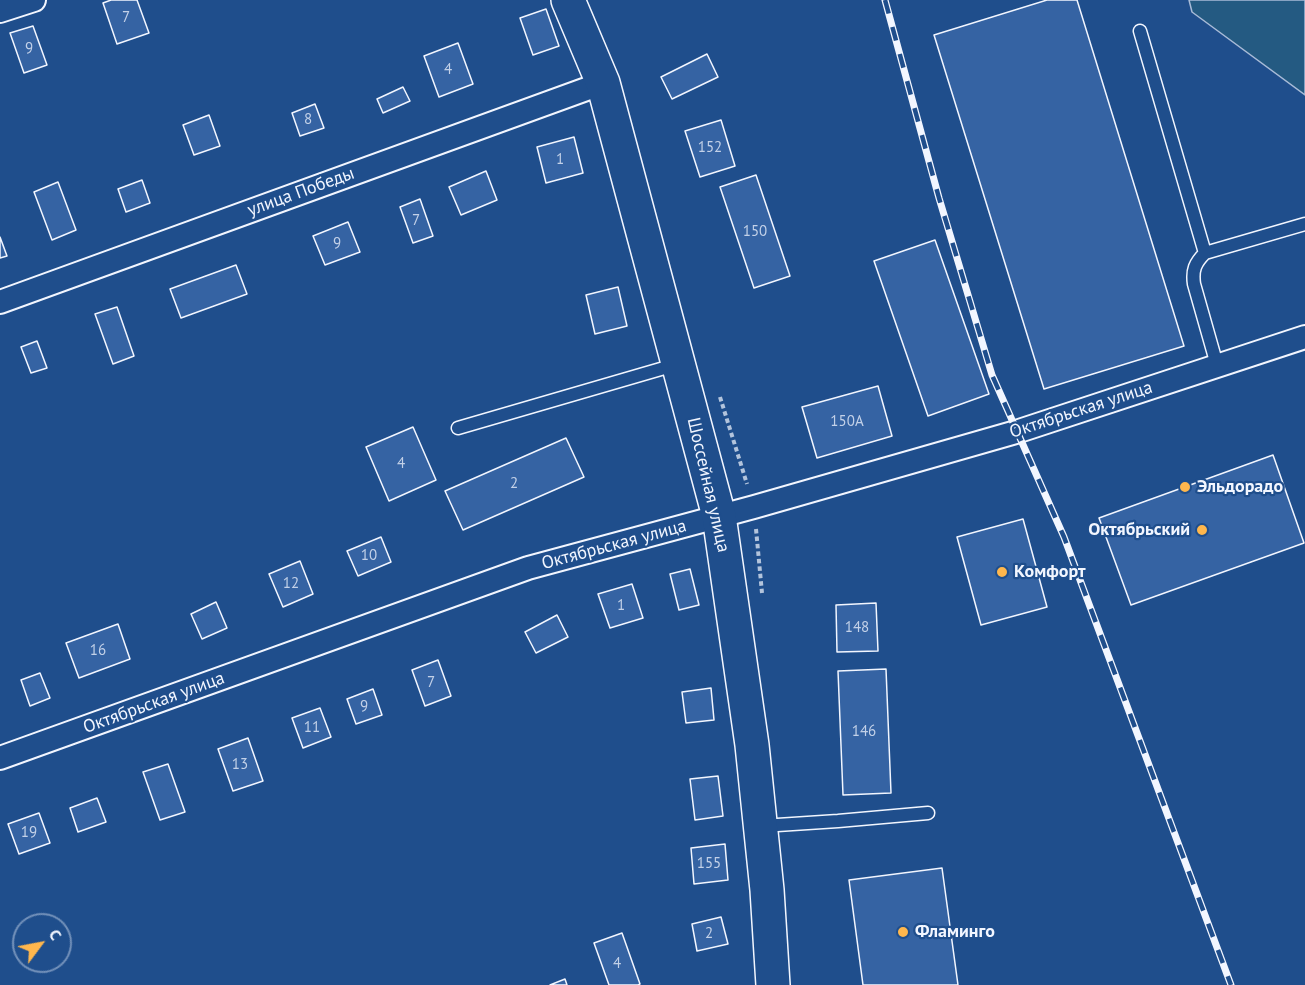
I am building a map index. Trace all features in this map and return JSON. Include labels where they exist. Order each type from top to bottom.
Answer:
[{"type":"main road","name":"Шоссейная улица","points":[[568,0],[603,83],[719,516],[752,745],[767,890],[773,985]]},
{"type":"street","points":[[0,11],[34,0]]},
{"type":"street","name":"улица Победы","points":[[0,302],[603,83]]},
{"type":"street","name":"Октябрьская улица","points":[[0,758],[528,568],[1016,432],[1305,337]]},
{"type":"lane","points":[[1140,31],[1205,253]]},
{"type":"lane","points":[[1217,365],[1192,275],[1198,261],[1205,253],[1305,224]]},
{"type":"lane","points":[[458,428],[678,364]]},
{"type":"lane","points":[[760,826],[928,813]]},
{"type":"shaded area","points":[[1189,0],[1305,0],[1305,95],[1192,12]]},
{"type":"building","points":[[111,0],[137,0],[149,33],[117,44],[103,3]]},
{"type":"building","points":[[1047,0],[1077,0],[1184,346],[1044,389],[934,35]]},
{"type":"building","points":[[546,9],[559,46],[533,55],[520,18]]},
{"type":"building","points":[[33,26],[47,65],[24,73],[10,33]]},
{"type":"building","points":[[458,43],[473,84],[439,97],[424,56]]},
{"type":"building","points":[[707,54],[718,77],[672,99],[661,77]]},
{"type":"building","points":[[403,87],[410,101],[383,113],[377,99]]},
{"type":"building","points":[[315,104],[324,128],[300,136],[292,113]]},
{"type":"building","points":[[209,115],[220,146],[194,155],[183,125]]},
{"type":"building","points":[[721,120],[735,166],[700,177],[685,131]]},
{"type":"building","points":[[574,137],[583,173],[546,183],[537,147]]},
{"type":"building","points":[[486,171],[497,200],[461,215],[449,187]]},
{"type":"building","points":[[756,175],[790,276],[754,288],[720,187]]},
{"type":"building","points":[[142,180],[150,203],[126,212],[118,189]]},
{"type":"building","points":[[58,182],[76,230],[52,240],[34,192]]},
{"type":"building","points":[[420,199],[433,236],[413,243],[400,207]]},
{"type":"building","points":[[348,222],[360,252],[325,265],[313,236]]},
{"type":"building","points":[[0,237],[7,256],[0,258]]},
{"type":"building","points":[[935,240],[989,394],[928,416],[874,261]]},
{"type":"building","points":[[236,265],[247,294],[181,318],[170,289]]},
{"type":"building","points":[[618,287],[627,326],[595,334],[586,295]]},
{"type":"building","points":[[117,307],[134,356],[113,364],[95,314]]},
{"type":"building","points":[[37,341],[47,368],[31,373],[21,347]]},
{"type":"building","points":[[878,386],[892,436],[817,458],[802,407]]},
{"type":"building","points":[[413,427],[436,480],[389,501],[366,447]]},
{"type":"building","points":[[566,438],[584,477],[463,530],[445,491]]},
{"type":"building","name":"Октябрьский","points":[[1273,455],[1304,543],[1131,605],[1099,518]]},
{"type":"building","name":"Комфорт","points":[[1023,519],[1047,607],[981,625],[957,537]]},
{"type":"building","points":[[381,537],[391,562],[358,576],[347,551]]},
{"type":"building","points":[[300,561],[313,594],[283,607],[269,574]]},
{"type":"building","points":[[690,569],[699,605],[679,610],[670,574]]},
{"type":"building","points":[[632,584],[643,618],[610,628],[598,594]]},
{"type":"building","points":[[216,602],[227,628],[202,639],[191,614]]},
{"type":"building","points":[[876,603],[878,651],[837,652],[836,605]]},
{"type":"building","points":[[557,615],[568,637],[536,653],[525,632]]},
{"type":"building","points":[[118,624],[130,659],[79,678],[66,643]]},
{"type":"building","points":[[438,660],[451,696],[425,706],[412,670]]},
{"type":"building","points":[[886,669],[891,793],[843,795],[838,671]]},
{"type":"building","points":[[40,673],[50,698],[30,706],[21,680]]},
{"type":"building","points":[[711,688],[714,720],[686,723],[682,692]]},
{"type":"building","points":[[373,689],[382,715],[356,724],[347,699]]},
{"type":"building","points":[[320,708],[331,737],[303,748],[292,718]]},
{"type":"building","points":[[248,738],[263,781],[233,791],[218,749]]},
{"type":"building","points":[[168,764],[185,812],[160,820],[143,772]]},
{"type":"building","points":[[718,776],[723,816],[695,820],[690,779]]},
{"type":"building","points":[[97,798],[106,822],[78,832],[70,808]]},
{"type":"building","points":[[39,813],[50,843],[19,854],[8,824]]},
{"type":"building","points":[[725,844],[728,880],[694,884],[691,848]]},
{"type":"building","name":"Фламинго","points":[[942,868],[958,985],[863,985],[849,880]]},
{"type":"building","points":[[721,917],[728,944],[697,951],[692,924]]},
{"type":"building","points":[[622,933],[640,984],[638,985],[609,985],[594,943]]},
{"type":"building","points":[[565,979],[567,985],[550,985]]},
{"type":"railway","points":[[885,0],[939,198],[992,375],[1064,537],[1231,985]]},
{"type":"place","name":"Эльдорадо","points":[[1185,487]]},
{"type":"place","name":"Октябрьский","points":[[1202,530]]},
{"type":"place","name":"Комфорт","points":[[1002,572]]},
{"type":"place","name":"Фламинго","points":[[903,932]]}]
